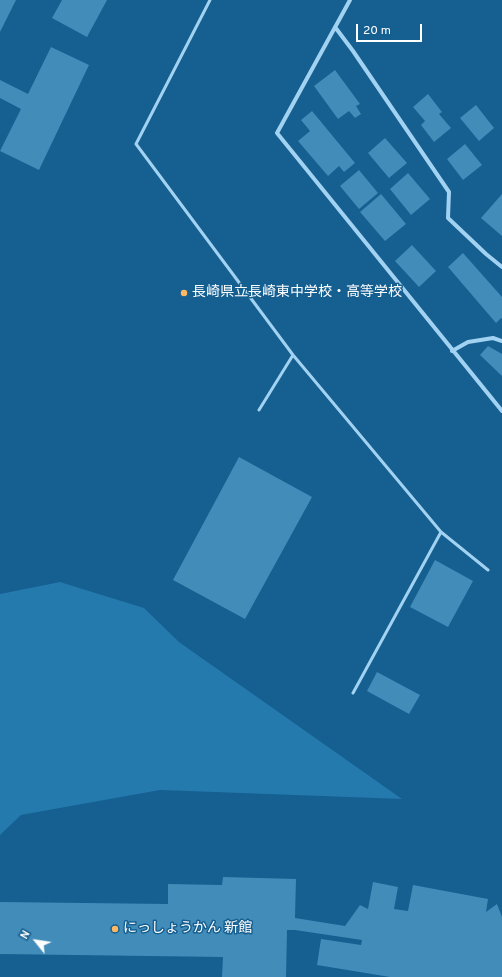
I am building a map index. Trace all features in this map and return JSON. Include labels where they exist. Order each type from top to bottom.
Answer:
[{"type":"street","points":[[350,0],[277,133],[452,352],[502,411]]},
{"type":"street","points":[[335,27],[449,192],[448,218],[502,267]]},
{"type":"street","points":[[452,352],[468,342],[494,338],[502,341]]},
{"type":"lane","points":[[210,0],[136,144],[292,355],[441,532],[488,570]]},
{"type":"lane","points":[[259,410],[292,355]]},
{"type":"lane","points":[[353,692],[441,532]]},
{"type":"shaded area","points":[[60,582],[144,608],[179,642],[402,799],[160,790],[21,815],[0,835],[0,594]]},
{"type":"building","points":[[0,0],[16,0],[0,32]]},
{"type":"building","points":[[62,0],[107,0],[87,37],[52,18]]},
{"type":"building","points":[[51,47],[89,65],[39,170],[0,151],[21,109],[0,98],[0,80],[28,94]]},
{"type":"building","points":[[335,70],[360,104],[356,106],[361,114],[355,118],[349,111],[338,119],[314,86]]},
{"type":"building","points":[[428,94],[442,112],[439,114],[451,128],[434,142],[421,125],[425,121],[413,107]]},
{"type":"building","points":[[476,105],[494,128],[479,141],[460,118]]},
{"type":"building","points":[[312,111],[355,163],[344,172],[339,166],[328,176],[298,141],[310,131],[301,120]]},
{"type":"building","points":[[385,138],[407,163],[389,178],[368,153]]},
{"type":"building","points":[[465,144],[482,165],[463,180],[447,159]]},
{"type":"building","points":[[359,170],[378,193],[359,209],[340,186]]},
{"type":"building","points":[[408,173],[430,199],[411,215],[390,189]]},
{"type":"building","points":[[381,194],[406,224],[385,241],[360,212]]},
{"type":"building","points":[[502,194],[502,236],[481,218]]},
{"type":"building","points":[[412,245],[436,271],[419,287],[395,261]]},
{"type":"building","points":[[463,253],[502,297],[502,319],[501,318],[496,323],[448,267]]},
{"type":"building","points":[[488,346],[502,354],[502,376],[480,355]]},
{"type":"building","points":[[239,457],[312,497],[245,619],[173,580]]},
{"type":"building","points":[[435,560],[473,581],[448,627],[410,607]]},
{"type":"building","points":[[377,672],[420,695],[409,714],[367,691]]},
{"type":"building","points":[[223,877],[296,879],[295,918],[345,926],[360,905],[368,909],[373,882],[398,887],[394,909],[408,911],[413,885],[488,899],[486,912],[497,904],[502,917],[502,977],[390,977],[317,965],[321,939],[361,945],[362,940],[295,930],[287,930],[286,977],[222,977],[223,957],[0,954],[0,902],[168,904],[168,884],[222,885]]},
{"type":"place","name":"長崎県立長崎東中学校・高等学校","points":[[184,293]]},
{"type":"place","name":"にっしょうかん 新館","points":[[115,929]]}]
